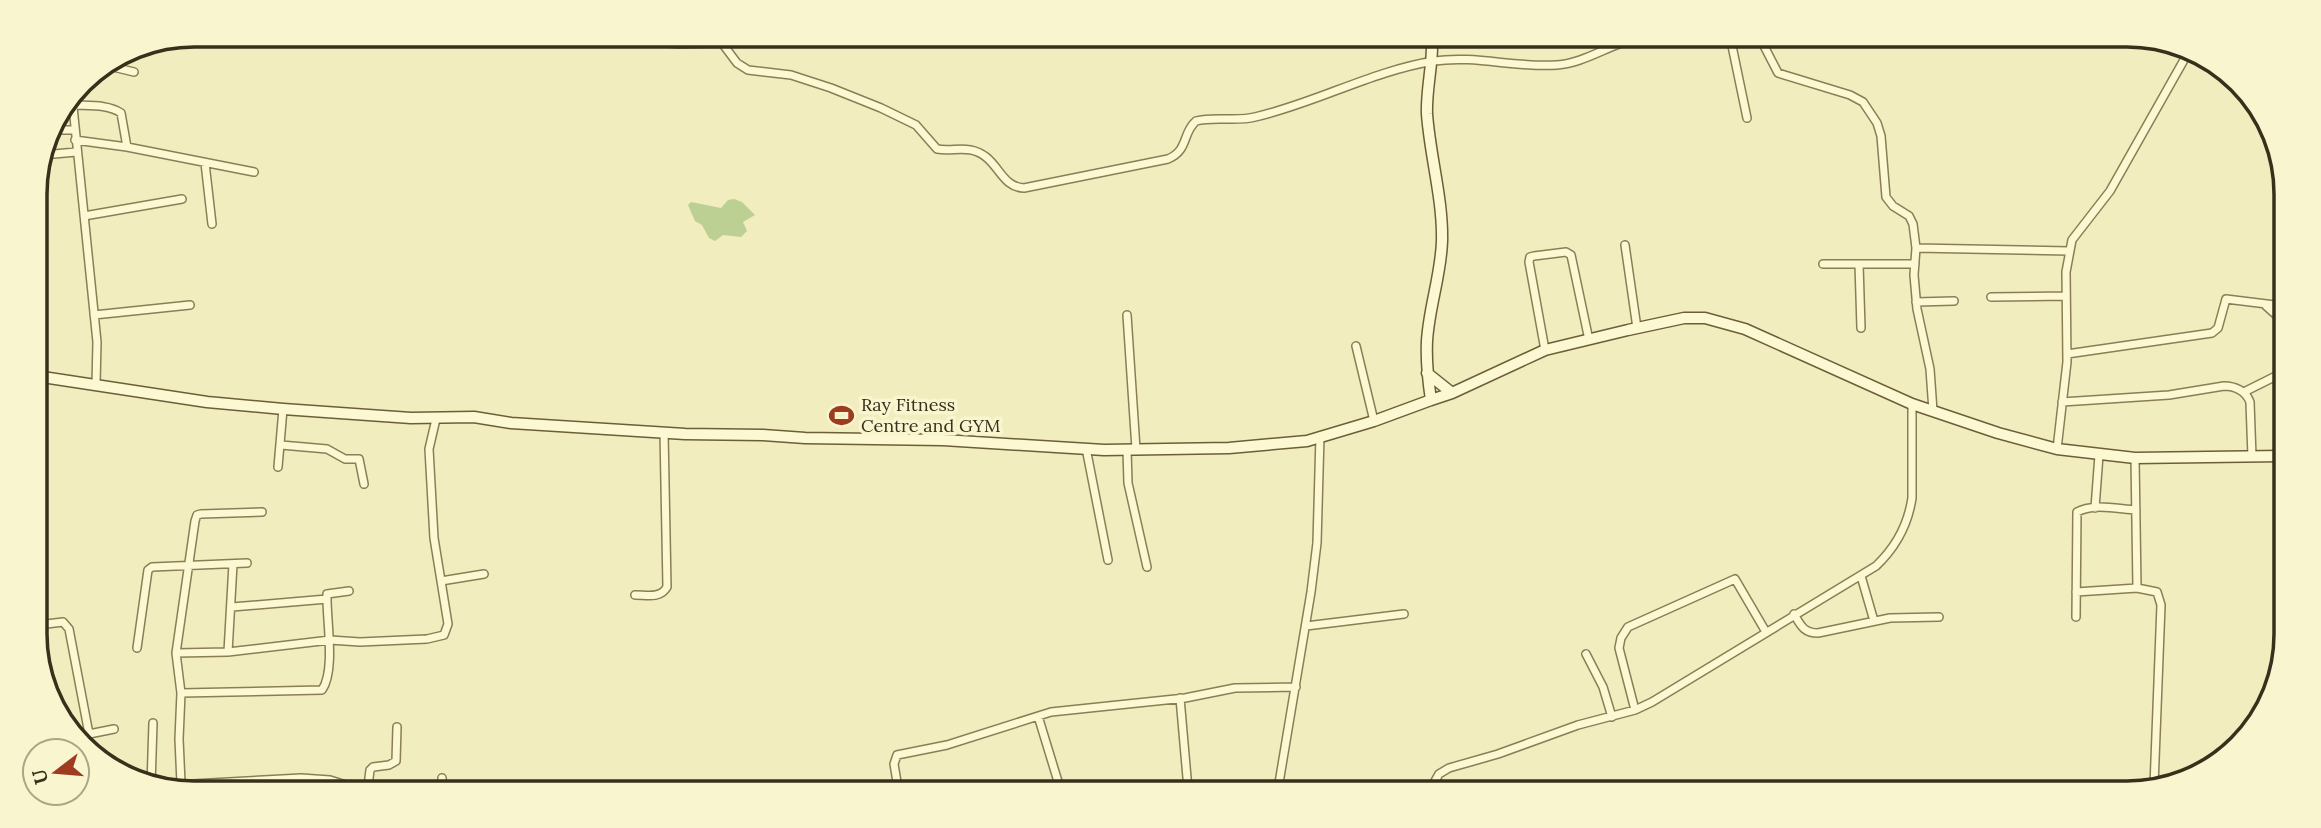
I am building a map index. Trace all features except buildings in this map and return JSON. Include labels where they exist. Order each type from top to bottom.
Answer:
[{"type":"street","points":[[1431,400],[1427,373],[1427,339],[1440,268],[1442,238],[1427,110],[1432,47]]},
{"type":"street","points":[[726,48],[737,63],[748,70],[791,75],[881,107],[916,125],[937,149],[967,148],[985,156],[1009,184],[1024,188],[1168,159],[1180,152],[1190,128],[1196,121],[1254,118],[1357,82],[1433,61],[1470,60],[1557,65],[1578,61],[1605,47]]},
{"type":"street","points":[[1732,47],[1746,118]]},
{"type":"street","points":[[1765,47],[1778,73],[1850,95],[1863,102],[1871,113],[1881,136],[1884,192],[1893,206],[1909,216],[1913,224],[1916,302],[1930,369],[1933,411]]},
{"type":"street","points":[[2057,449],[2067,354],[2066,296],[2069,251],[2077,233],[2110,191],[2185,59]]},
{"type":"street","points":[[119,68],[134,72]]},
{"type":"street","points":[[80,102],[114,108],[121,113],[127,147]]},
{"type":"street","points":[[73,113],[96,342],[96,384]]},
{"type":"street","points":[[62,130],[74,130]]},
{"type":"street","points":[[75,140],[127,147],[254,172]]},
{"type":"street","points":[[53,154],[76,152]]},
{"type":"street","points":[[205,163],[212,225]]},
{"type":"street","points":[[84,216],[182,199]]},
{"type":"street","points":[[1625,245],[1637,328]]},
{"type":"street","points":[[1916,248],[2069,251]]},
{"type":"street","points":[[1545,350],[1528,262],[1534,256],[1566,252],[1571,255],[1589,340]]},
{"type":"street","points":[[1823,264],[1915,264]]},
{"type":"street","points":[[1859,264],[1861,327]]},
{"type":"street","points":[[1991,297],[2066,296]]},
{"type":"street","points":[[2067,354],[2212,333],[2218,328],[2226,299],[2274,305]]},
{"type":"street","points":[[1916,302],[1954,301]]},
{"type":"street","points":[[2262,304],[2274,312]]},
{"type":"street","points":[[93,315],[190,305]]},
{"type":"street","points":[[1127,315],[1132,450],[1128,483],[1147,567]]},
{"type":"street","points":[[48,378],[207,402],[283,409],[436,419],[474,417],[522,424],[664,432],[943,440],[1051,448],[1132,450],[1269,446],[1374,421],[1452,393],[1545,350],[1684,318],[1705,318],[1730,323],[1912,404],[2057,449],[2135,458],[2274,456]]},
{"type":"street","points":[[1356,346],[1374,421]]},
{"type":"street","points":[[1427,373],[1452,393]]},
{"type":"street","points":[[2244,392],[2274,377]]},
{"type":"street","points":[[2062,402],[2169,395],[2224,386],[2244,392],[2250,402],[2252,457]]},
{"type":"street","points":[[1435,780],[1439,774],[1449,768],[1578,725],[1635,710],[1652,702],[1861,576],[1887,556],[1900,536],[1912,498],[1912,404]]},
{"type":"street","points":[[278,467],[283,409]]},
{"type":"street","points":[[176,653],[228,652],[330,640],[427,639],[444,635],[448,624],[435,554],[429,449],[436,419]]},
{"type":"street","points":[[635,595],[657,596],[664,593],[667,587],[664,432]]},
{"type":"street","points":[[1280,780],[1317,543],[1320,436]]},
{"type":"street","points":[[281,445],[327,449],[345,458],[359,459],[364,484]]},
{"type":"street","points":[[1086,448],[1108,560]]},
{"type":"street","points":[[2095,508],[2099,455]]},
{"type":"street","points":[[2135,458],[2137,589]]},
{"type":"street","points":[[2076,617],[2076,516],[2080,509],[2136,510]]},
{"type":"street","points":[[177,779],[181,693],[176,653],[197,515],[262,512]]},
{"type":"street","points":[[137,648],[148,570],[152,567],[247,563]]},
{"type":"street","points":[[228,652],[233,564]]},
{"type":"street","points":[[441,581],[484,574]]},
{"type":"street","points":[[1861,576],[1874,621]]},
{"type":"street","points":[[1635,710],[1619,648],[1621,638],[1628,627],[1735,579],[1766,632]]},
{"type":"street","points":[[2076,592],[2137,589],[2157,592],[2161,605],[2154,778]]},
{"type":"street","points":[[181,693],[323,690],[330,640],[327,594],[349,591]]},
{"type":"street","points":[[232,607],[327,599]]},
{"type":"street","points":[[1306,626],[1404,614]]},
{"type":"street","points":[[1794,614],[1803,630],[1808,633],[1874,621],[1939,617]]},
{"type":"street","points":[[47,624],[63,622],[69,629],[89,734],[114,729]]},
{"type":"street","points":[[1586,653],[1603,687],[1612,717]]},
{"type":"street","points":[[897,781],[894,764],[897,755],[947,745],[1038,716],[1066,710],[1180,698],[1235,688],[1296,687]]},
{"type":"street","points":[[1180,698],[1187,780]]},
{"type":"street","points":[[1038,716],[1058,781]]},
{"type":"street","points":[[151,774],[153,723]]},
{"type":"street","points":[[369,781],[373,767],[389,765],[396,761],[397,727]]},
{"type":"street","points":[[260,781],[301,778],[333,781]]},
{"type":"green space","points":[[728,200],[742,202],[755,215],[743,222],[747,231],[741,237],[723,235],[715,241],[709,238],[702,225],[695,221],[688,205],[691,202],[721,208]]},
{"type":"place","name":"Ray Fitness Centre and GYM","points":[[841,415]]}]
